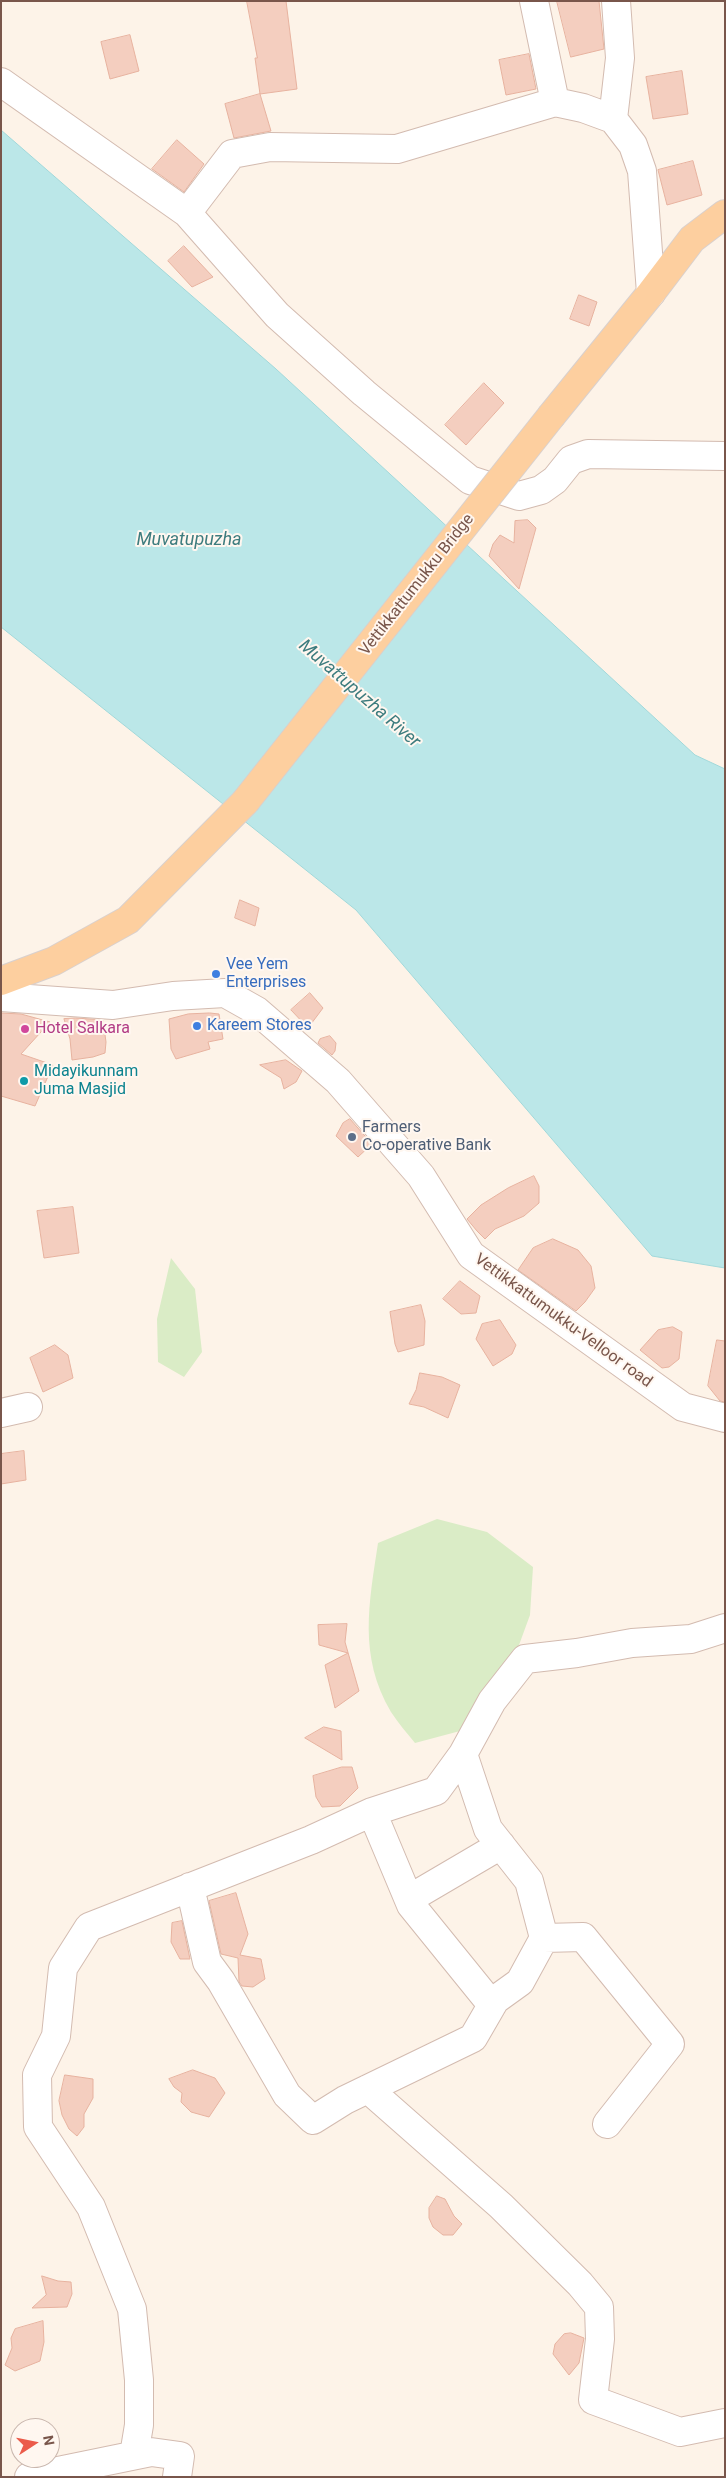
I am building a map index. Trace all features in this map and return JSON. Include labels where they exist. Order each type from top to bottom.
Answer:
[{"type":"main road","name":"Vettikkattumukku Bridge","points":[[1,981],[54,962],[128,920],[246,802],[692,239],[725,214]]},
{"type":"street","points":[[534,1],[555,102]]},
{"type":"street","points":[[613,119],[620,58],[616,1]]},
{"type":"street","points":[[1,82],[187,213],[277,315],[364,393],[470,480],[519,496],[541,490],[555,480],[571,460],[588,454],[725,456]]},
{"type":"street","points":[[187,213],[232,154],[270,147],[397,149],[555,102],[583,108],[613,119],[633,145],[642,171],[651,293]]},
{"type":"street","name":"Vettikkattumukku-Velloor road","points":[[1,998],[113,1005],[173,996],[225,994],[258,1011],[338,1081],[409,1161],[421,1176],[471,1255],[683,1407],[725,1418]]},
{"type":"street","points":[[1,1413],[28,1407]]},
{"type":"street","points":[[134,2455],[139,2425],[139,2380],[132,2309],[91,2207],[38,2127],[37,2075],[56,2036],[63,1968],[89,1927],[311,1840],[372,1812],[436,1791],[463,1754],[492,1701],[525,1659],[577,1654],[632,1643],[691,1639],[725,1628]]},
{"type":"street","points":[[190,1888],[207,1962],[287,2095],[313,2120],[345,2100],[473,2038],[495,2000],[520,1982],[544,1938],[529,1881],[488,1829],[463,1754]]},
{"type":"street","points":[[372,1812],[411,1905],[492,2005]]},
{"type":"street","points":[[409,1899],[501,1845]]},
{"type":"street","points":[[544,1938],[583,1937],[670,2044],[607,2124]]},
{"type":"street","points":[[368,2089],[501,2206],[580,2284],[599,2307],[600,2339],[594,2400],[680,2432],[725,2423]]},
{"type":"street","points":[[29,2477],[151,2452],[180,2456],[177,2477]]},
{"type":"green space","points":[[171,1258],[195,1289],[202,1352],[184,1377],[158,1362],[157,1319]]},
{"type":"green space","points":[[437,1519],[487,1532],[533,1567],[530,1615],[508,1675],[480,1698],[460,1731],[415,1743],[391,1712],[381,1691],[370,1650],[369,1608],[378,1543]]},
{"type":"water","name":"Muvatupuzha","points":[[1,130],[276,369],[695,755],[725,769],[725,1268],[652,1256],[356,910],[1,627]]},
{"type":"building","points":[[247,1],[286,1],[297,89],[260,94],[255,58],[257,58]]},
{"type":"building","points":[[557,1],[599,1],[604,49],[571,57]]},
{"type":"building","points":[[130,35],[139,71],[110,79],[101,42]]},
{"type":"building","points":[[529,54],[536,89],[506,95],[499,60]]},
{"type":"building","points":[[682,71],[688,114],[653,119],[646,77]]},
{"type":"building","points":[[260,94],[271,131],[234,138],[225,104]]},
{"type":"building","points":[[177,140],[204,164],[184,192],[152,169]]},
{"type":"building","points":[[693,161],[702,195],[667,205],[658,170]]},
{"type":"building","points":[[184,246],[213,277],[192,287],[168,261]]},
{"type":"building","points":[[579,295],[597,302],[589,326],[570,319]]},
{"type":"building","points":[[484,383],[504,403],[466,445],[445,425]]},
{"type":"building","points":[[528,520],[536,528],[519,589],[489,556],[493,544],[500,535],[514,543],[515,521]]},
{"type":"building","points":[[240,900],[259,908],[255,926],[235,918]]},
{"type":"building","points":[[310,993],[323,1008],[308,1028],[291,1010]]},
{"type":"building","name":"Midayikunnam Juma Masjid","points":[[1,1013],[21,1014],[50,1022],[21,1054],[53,1065],[35,1106],[1,1096]]},
{"type":"building","points":[[188,1014],[219,1014],[223,1039],[208,1042],[210,1049],[176,1059],[171,1049],[169,1019]]},
{"type":"building","points":[[64,1019],[103,1020],[106,1042],[105,1053],[72,1060],[70,1039]]},
{"type":"building","points":[[330,1036],[336,1043],[335,1051],[332,1055],[318,1043],[320,1039]]},
{"type":"building","points":[[286,1060],[302,1071],[296,1082],[284,1089],[281,1078],[260,1065]]},
{"type":"building","name":"Farmers Co-operative Bank","points":[[350,1119],[372,1144],[358,1157],[336,1136],[343,1123]]},
{"type":"building","points":[[534,1176],[539,1186],[539,1203],[524,1216],[495,1229],[485,1239],[467,1219],[481,1205],[508,1188]]},
{"type":"building","points":[[73,1207],[79,1253],[44,1258],[37,1211]]},
{"type":"building","points":[[553,1239],[578,1250],[591,1266],[595,1288],[576,1311],[518,1270],[533,1248]]},
{"type":"building","points":[[460,1281],[480,1296],[476,1313],[461,1314],[443,1299]]},
{"type":"building","points":[[421,1305],[425,1321],[424,1345],[398,1352],[390,1312]]},
{"type":"building","points":[[500,1320],[516,1345],[512,1354],[493,1366],[476,1339],[482,1324]]},
{"type":"building","points":[[673,1327],[682,1332],[679,1359],[669,1367],[662,1368],[640,1350],[658,1330]]},
{"type":"building","points":[[717,1340],[725,1341],[725,1402],[720,1401],[708,1386]]},
{"type":"building","points":[[55,1345],[68,1355],[73,1378],[43,1392],[30,1358]]},
{"type":"building","points":[[420,1373],[442,1377],[460,1385],[448,1418],[424,1407],[409,1404],[416,1390]]},
{"type":"building","points":[[24,1451],[26,1480],[1,1484],[1,1454]]},
{"type":"building","points":[[347,1624],[345,1642],[359,1691],[335,1708],[325,1665],[348,1653],[319,1645],[318,1625]]},
{"type":"building","points":[[324,1727],[341,1731],[342,1760],[305,1738]]},
{"type":"building","points":[[342,1767],[352,1767],[358,1788],[340,1806],[322,1807],[316,1797],[313,1776]]},
{"type":"building","points":[[236,1893],[248,1934],[240,1955],[261,1959],[265,1979],[253,1987],[242,1986],[239,1982],[238,1958],[221,1954],[209,1901]]},
{"type":"building","points":[[182,1921],[190,1959],[180,1959],[171,1942],[172,1923]]},
{"type":"building","points":[[193,2070],[215,2078],[225,2093],[209,2117],[191,2112],[181,2102],[182,2093],[174,2087],[169,2079]]},
{"type":"building","points":[[65,2075],[93,2079],[93,2098],[84,2114],[84,2127],[77,2136],[69,2129],[62,2115],[59,2101]]},
{"type":"building","points":[[437,2196],[445,2199],[454,2216],[462,2224],[453,2235],[443,2235],[433,2227],[429,2218],[429,2208]]},
{"type":"building","points":[[42,2276],[58,2281],[71,2282],[72,2294],[67,2307],[32,2308],[46,2295]]},
{"type":"building","points":[[43,2321],[44,2342],[40,2361],[15,2371],[5,2365],[12,2348],[11,2338],[15,2329]]},
{"type":"building","points":[[571,2333],[584,2338],[579,2363],[569,2375],[553,2354],[555,2344],[564,2334]]},
{"type":"place","name":"Vee Yem Enterprises","points":[[216,974]]},
{"type":"place","name":"Kareem Stores","points":[[197,1026]]},
{"type":"place","name":"Hotel Salkara","points":[[25,1029]]},
{"type":"place","name":"Midayikunnam Juma Masjid","points":[[24,1081]]},
{"type":"place","name":"Farmers Co-operative Bank","points":[[352,1137]]},
{"type":"water label","name":"Muvattupuzha River","points":[[359,694]]}]
